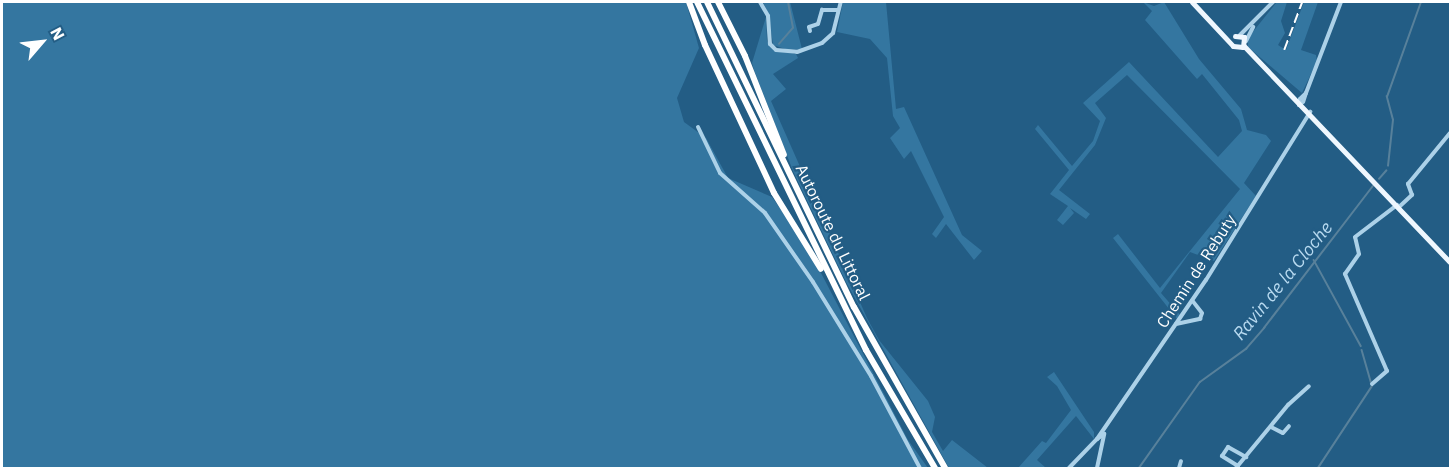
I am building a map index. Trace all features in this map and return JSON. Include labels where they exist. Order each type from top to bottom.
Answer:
[{"type":"highway","points":[[689,2],[705,45],[774,193],[866,350]]},
{"type":"highway","name":"Autoroute du Littoral","points":[[697,2],[866,350],[934,468]]},
{"type":"highway","name":"Autoroute du Littoral","points":[[707,2],[825,249],[896,386],[945,468]]},
{"type":"highway","points":[[718,2],[745,56],[825,249]]},
{"type":"main road","points":[[1194,2],[1210,18],[1236,37],[1450,262]]},
{"type":"main road","points":[[1236,37],[1243,45]]},
{"type":"street","points":[[760,2],[768,16],[770,44],[786,52],[805,51],[822,43],[833,33],[841,2]]},
{"type":"street","points":[[1236,37],[1274,2]]},
{"type":"street","points":[[1300,103],[1341,2]]},
{"type":"street","points":[[810,31],[809,27],[818,24],[822,10],[838,10]]},
{"type":"street","points":[[1243,45],[1256,21]]},
{"type":"street","name":"Chemin de Rebuty","points":[[1069,468],[1105,431],[1192,300],[1309,113]]},
{"type":"street","points":[[698,127],[720,173],[765,213],[813,282],[871,376],[897,432],[920,468]]},
{"type":"street","points":[[1372,384],[1387,371],[1345,274],[1359,254],[1355,237],[1412,195],[1408,184],[1450,133]]},
{"type":"street","points":[[1176,324],[1200,319],[1202,313],[1192,300]]},
{"type":"street","points":[[1246,457],[1228,447],[1222,456],[1237,467],[1246,457],[1270,427],[1310,386]]},
{"type":"street","points":[[1270,427],[1283,433],[1289,426]]},
{"type":"street","points":[[1097,468],[1105,431]]},
{"type":"street","points":[[1179,468],[1181,461]]},
{"type":"shaded area","points":[[2,2],[686,2],[699,48],[677,98],[684,122],[706,138],[728,178],[772,197],[808,248],[908,440],[928,468],[2,468]]},
{"type":"shaded area","points":[[763,2],[790,2],[802,49],[788,50],[773,45],[769,15]]},
{"type":"shaded area","points":[[843,2],[886,2],[896,109],[904,107],[962,235],[982,251],[974,260],[946,224],[936,238],[932,234],[944,217],[911,151],[904,159],[890,138],[900,128],[893,116],[887,58],[870,39],[837,32]]},
{"type":"shaded area","points":[[1143,2],[1154,6],[1164,2],[1199,59],[1241,109],[1247,130],[1266,135],[1271,141],[1244,183],[1256,196],[1214,261],[1190,252],[1161,293],[1180,315],[1177,319],[1113,238],[1118,234],[1160,288],[1240,189],[1127,75],[1095,103],[1106,118],[1095,145],[1059,190],[1090,214],[1086,219],[1070,208],[1074,213],[1063,225],[1057,220],[1068,206],[1050,194],[1069,170],[1035,129],[1038,125],[1072,166],[1093,141],[1100,121],[1083,103],[1129,62],[1218,157],[1242,131],[1239,120],[1202,74],[1197,79],[1145,20],[1152,11]]},
{"type":"shaded area","points":[[1287,2],[1281,21],[1285,33],[1278,45],[1286,50],[1304,2],[1318,2],[1301,50],[1316,55],[1317,61],[1302,93],[1248,47],[1248,38],[1276,3]]},
{"type":"shaded area","points":[[766,17],[767,41],[771,47],[796,54],[798,58],[773,74],[786,89],[771,101],[867,318],[879,340],[928,401],[935,417],[932,432],[943,451],[952,440],[988,468],[949,468],[846,282],[793,171],[754,70],[752,63]]},
{"type":"shaded area","points":[[1054,372],[1094,432],[1094,439],[1076,416],[1037,460],[1046,468],[1018,468],[1042,441],[1046,443],[1071,410],[1057,386],[1047,377]]},
{"type":"waterway","points":[[779,44],[793,28],[788,2]]},
{"type":"waterway","name":"Ravin de la Cloche","points":[[1388,166],[1393,120],[1387,97],[1421,2]]},
{"type":"waterway","name":"Ravin de la Cloche","points":[[1379,179],[1386,171]]},
{"type":"waterway","name":"Ravin de la Cloche","points":[[1139,468],[1200,382],[1246,349],[1373,186]]},
{"type":"waterway","points":[[1314,260],[1361,346]]},
{"type":"waterway","points":[[1362,350],[1371,382]]},
{"type":"waterway","points":[[1318,468],[1372,386]]},
{"type":"railway","points":[[1284,50],[1302,2]]}]
